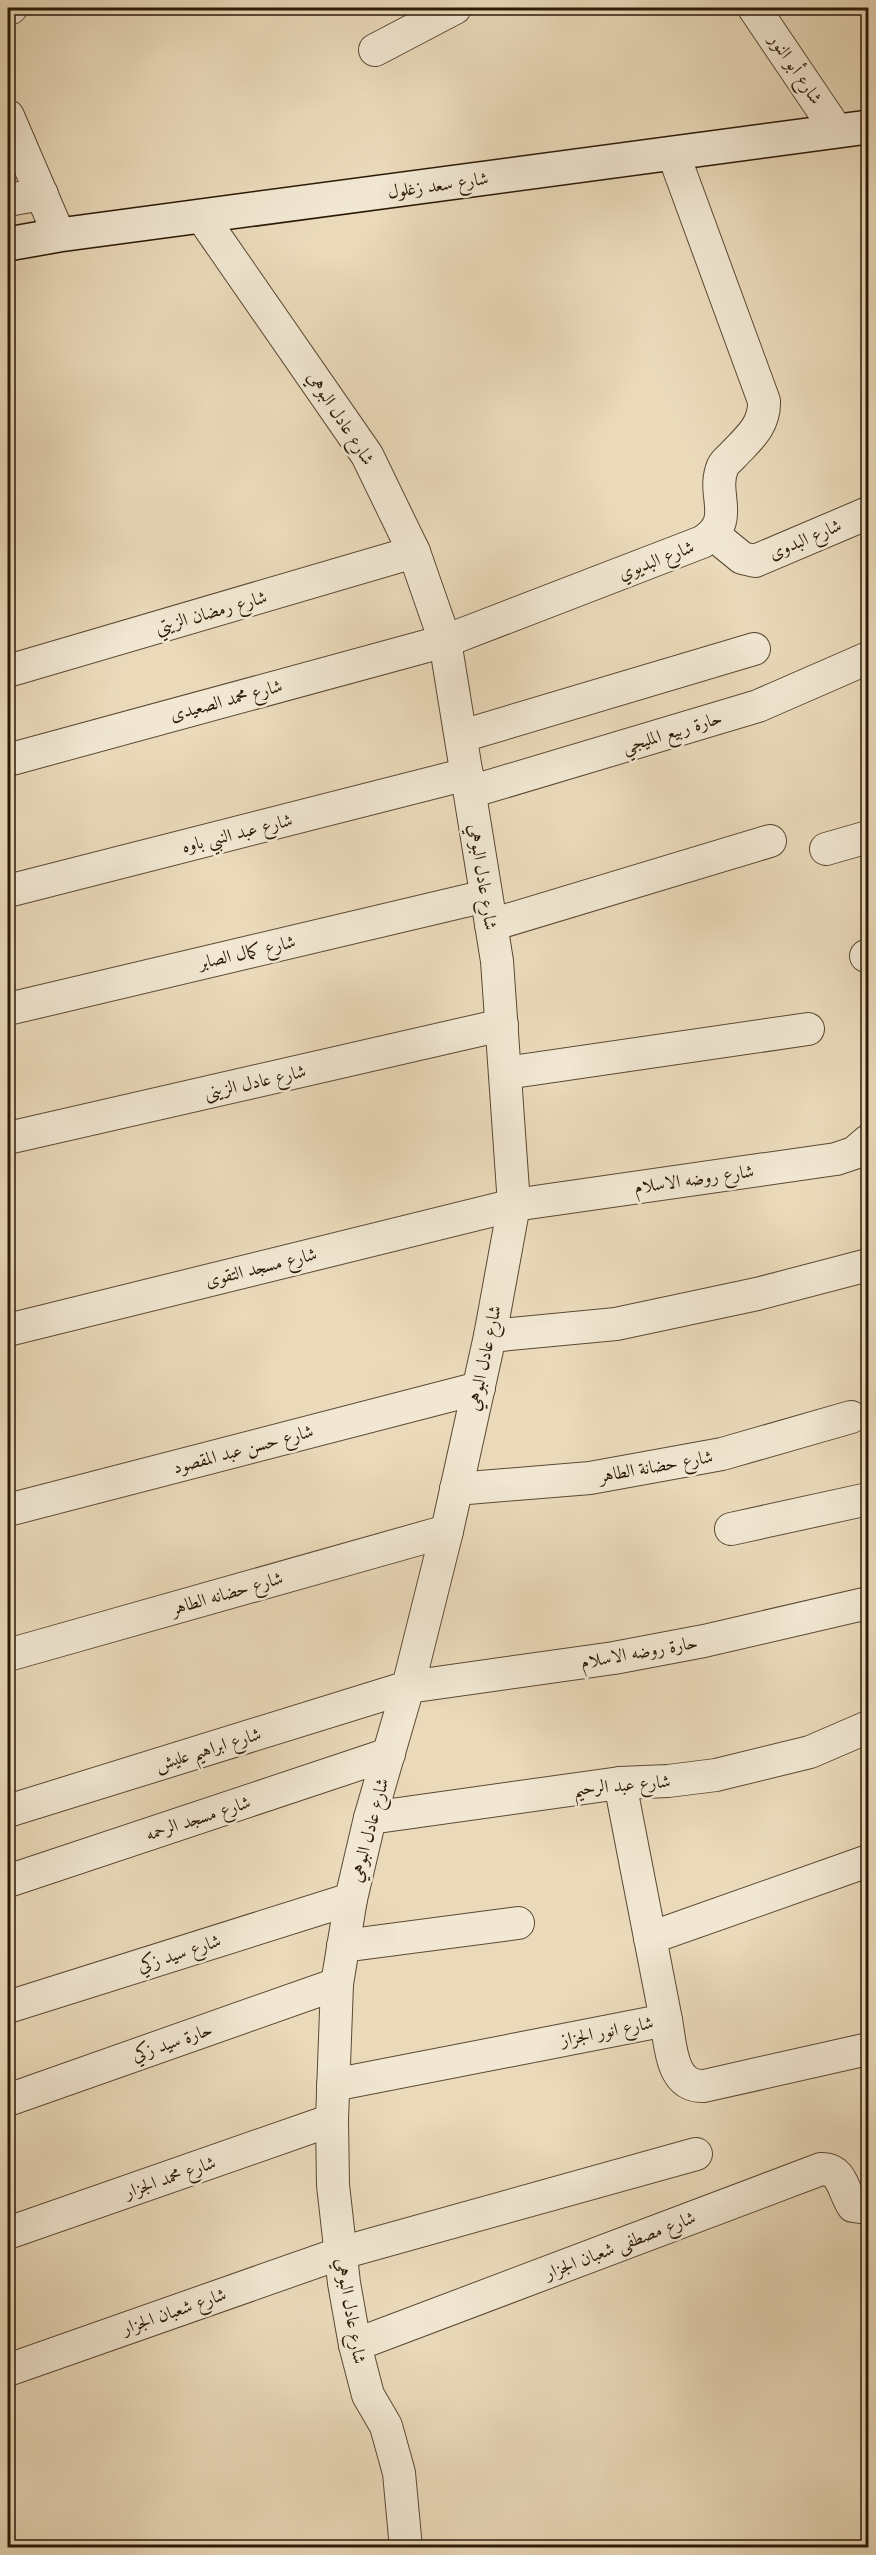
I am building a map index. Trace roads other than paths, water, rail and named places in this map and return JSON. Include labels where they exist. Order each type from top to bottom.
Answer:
[{"type":"street","points":[[375,51],[455,8]]},
{"type":"street","name":"شارع أبو النور","points":[[754,8],[853,129]]},
{"type":"street","points":[[8,116],[59,235]]},
{"type":"street","name":"شارع سعد زغلول","points":[[8,244],[59,235],[853,129]]},
{"type":"street","name":"شارع البديوي","points":[[445,641],[702,542],[714,535],[720,525],[720,481],[723,465],[757,429],[765,411],[764,401],[673,153]]},
{"type":"street","points":[[8,200],[42,194]]},
{"type":"street","name":"شارع عادل البوهي","points":[[202,217],[367,455],[414,552],[445,641],[497,961],[514,1205],[490,1336],[447,1531],[408,1687],[370,1818],[351,1899],[337,1984],[332,2120],[333,2185],[341,2253],[355,2344],[368,2395],[386,2426],[399,2473],[406,2547]]},
{"type":"street","name":"شارع البدوى","points":[[714,535],[742,558],[755,561],[868,513]]},
{"type":"street","name":"شارع رمضان الزيتي","points":[[8,671],[414,552]]},
{"type":"street","name":"شارع محمد الصعيدى","points":[[8,760],[445,641]]},
{"type":"street","points":[[462,736],[754,649]]},
{"type":"street","name":"حارة ربيع المليجي","points":[[468,783],[758,706],[868,658]]},
{"type":"street","name":"شارع عبد النبي باوه","points":[[8,891],[468,783]]},
{"type":"street","points":[[826,849],[868,837]]},
{"type":"street","name":"شارع كمال الصابر","points":[[8,1009],[489,911],[770,841]]},
{"type":"street","name":"شارع عادل الزينى","points":[[8,1138],[502,1025]]},
{"type":"street","points":[[506,1073],[808,1029]]},
{"type":"street","name":"شارع روضه الاسلام","points":[[514,1205],[836,1159],[854,1153],[868,1141]]},
{"type":"street","name":"شارع مسجد التقوى","points":[[8,1330],[514,1205]]},
{"type":"street","points":[[490,1336],[616,1324],[757,1294],[868,1265]]},
{"type":"street","name":"شارع حسن عبد المقصود","points":[[8,1510],[479,1388]]},
{"type":"street","name":"شارع حضانة الطاهر","points":[[456,1489],[590,1478],[722,1454],[851,1417]]},
{"type":"street","points":[[731,1529],[868,1499]]},
{"type":"street","name":"شارع حضانه الطاهر","points":[[8,1655],[447,1531]]},
{"type":"street","name":"حارة روضه الاسلام","points":[[408,1687],[614,1658],[704,1641],[868,1603]]},
{"type":"street","name":"شارع ابراهيم عليش","points":[[8,1811],[408,1687]]},
{"type":"street","name":"شارع عبد الرحيم","points":[[370,1818],[620,1783],[668,1781],[716,1775],[810,1752],[868,1727]]},
{"type":"street","name":"شارع مسجد الرحمه","points":[[8,1881],[389,1754]]},
{"type":"street","points":[[620,1783],[666,2020]]},
{"type":"street","points":[[650,1938],[868,1861]]},
{"type":"street","name":"شارع سيد زكي","points":[[8,2007],[351,1899]]},
{"type":"street","points":[[343,1946],[518,1923]]},
{"type":"street","name":"حارة سيد زكي","points":[[8,2100],[337,1984]]},
{"type":"street","name":"شارع انور الجزاز","points":[[333,2085],[666,2020],[675,2066],[684,2081],[692,2087],[868,2049]]},
{"type":"street","name":"شارع محمد الجزار","points":[[8,2233],[332,2120]]},
{"type":"street","name":"شارع شعبان الجزار","points":[[8,2370],[341,2253],[696,2154]]},
{"type":"street","name":"شارع مصطفى شعبان الجزار","points":[[355,2344],[821,2169],[837,2174],[853,2206],[868,2208]]}]
